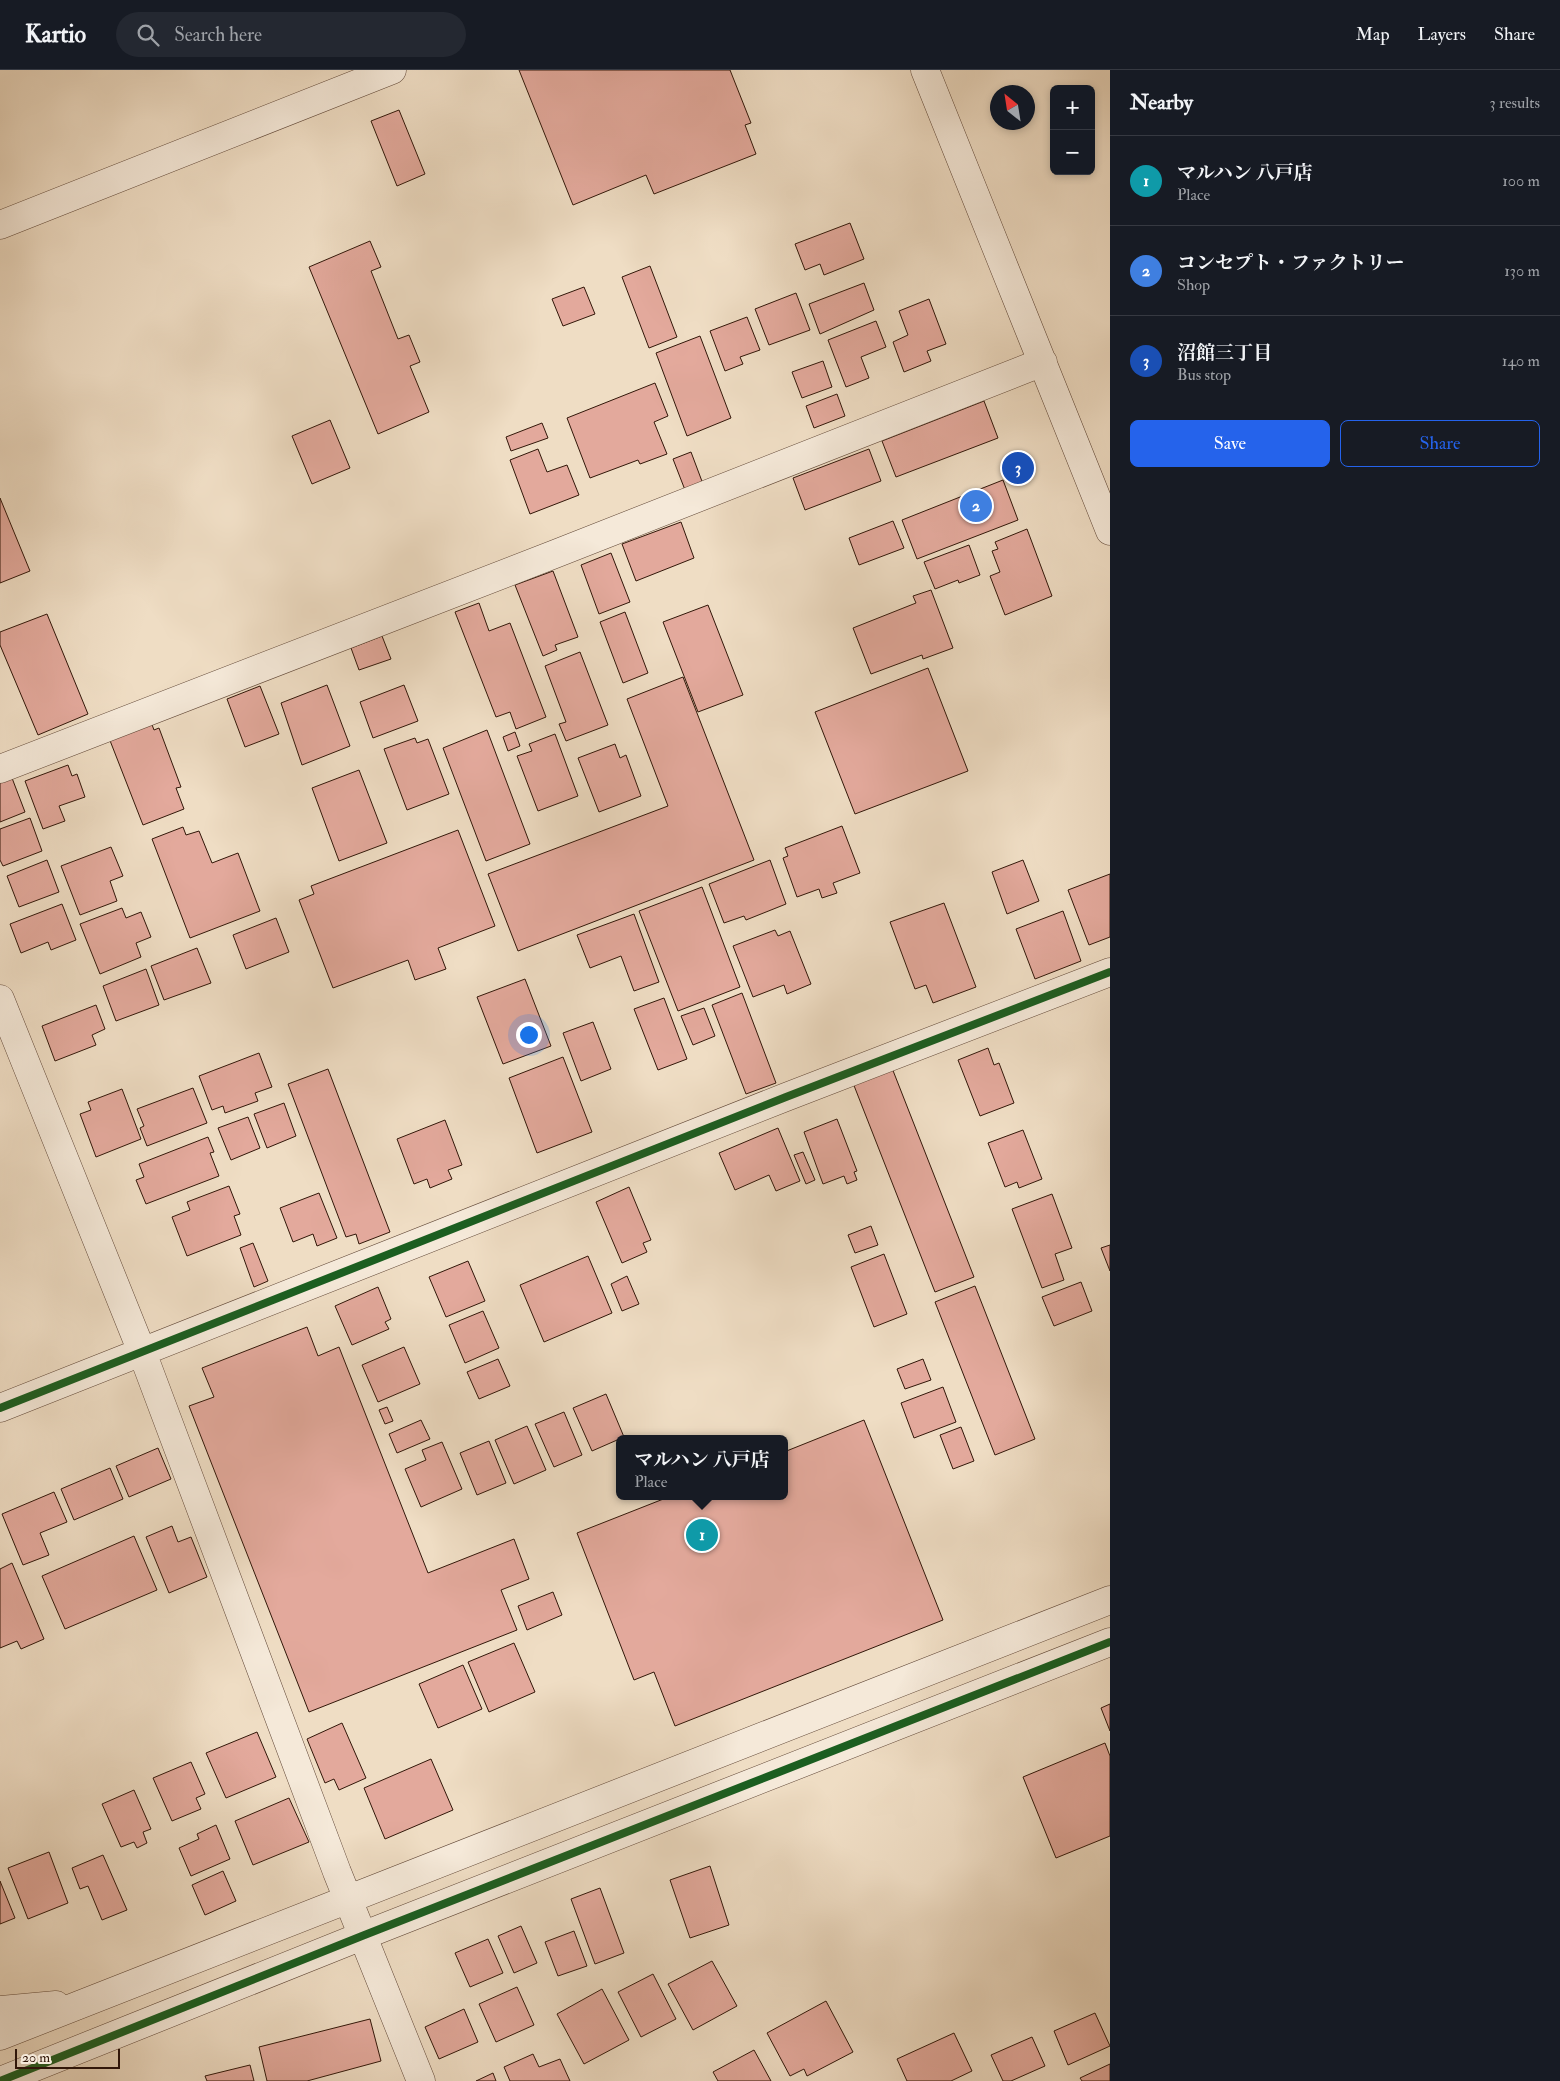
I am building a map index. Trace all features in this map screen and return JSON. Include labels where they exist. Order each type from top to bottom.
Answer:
[{"type":"street","points":[[0,225],[392,70]]},
{"type":"street","points":[[925,70],[1110,531]]},
{"type":"street","points":[[0,769],[545,558],[1043,362]]},
{"type":"street","points":[[0,1408],[786,1096],[1110,972]]},
{"type":"street","points":[[0,999],[142,1352],[347,1899],[421,2081]]},
{"type":"street","points":[[0,2036],[1110,1600]]},
{"type":"street","points":[[0,2081],[362,1936],[1110,1642]]},
{"type":"street","points":[[0,2010],[87,2002]]},
{"type":"street","points":[[47,2081],[110,2037]]},
{"type":"building","points":[[519,70],[730,70],[751,123],[745,125],[756,154],[654,194],[646,175],[573,205]]},
{"type":"building","points":[[399,110],[425,174],[397,186],[371,121]]},
{"type":"building","points":[[850,223],[864,259],[824,275],[820,264],[805,270],[795,244]]},
{"type":"building","points":[[370,241],[381,267],[371,271],[398,339],[409,335],[420,362],[410,366],[429,412],[378,434],[309,267]]},
{"type":"building","points":[[650,266],[677,337],[649,348],[622,277]]},
{"type":"building","points":[[864,283],[874,310],[820,334],[809,304]]},
{"type":"building","points":[[584,287],[595,314],[563,326],[552,299]]},
{"type":"building","points":[[796,293],[810,330],[769,345],[755,309]]},
{"type":"building","points":[[929,299],[946,344],[927,351],[931,361],[904,372],[893,342],[908,335],[899,311]]},
{"type":"building","points":[[747,317],[760,350],[740,357],[743,364],[725,371],[710,331]]},
{"type":"building","points":[[876,321],[886,347],[861,357],[869,378],[846,387],[828,340]]},
{"type":"building","points":[[700,336],[731,418],[687,436],[656,353]]},
{"type":"building","points":[[823,361],[832,387],[802,398],[792,372]]},
{"type":"building","points":[[655,383],[668,416],[654,422],[667,454],[640,464],[638,460],[590,478],[567,418]]},
{"type":"building","points":[[837,394],[845,416],[814,428],[806,406]]},
{"type":"building","points":[[984,401],[998,438],[896,477],[882,441]]},
{"type":"building","points":[[330,420],[350,468],[312,484],[292,436]]},
{"type":"building","points":[[542,423],[548,438],[511,451],[506,437]]},
{"type":"building","points":[[538,449],[547,472],[567,465],[579,495],[530,514],[510,460]]},
{"type":"building","points":[[869,449],[881,481],[805,510],[793,478]]},
{"type":"building","points":[[691,452],[703,484],[685,490],[673,459]]},
{"type":"building","points":[[1003,480],[1018,520],[917,559],[902,520]]},
{"type":"building","points":[[0,498],[30,571],[0,583]]},
{"type":"building","points":[[893,521],[904,548],[859,565],[849,538]]},
{"type":"building","points":[[681,522],[694,558],[636,581],[622,544]]},
{"type":"building","points":[[1027,529],[1052,596],[1005,615],[990,576],[1000,572],[992,551],[998,549],[995,542]]},
{"type":"building","points":[[969,545],[980,575],[959,583],[958,580],[935,589],[924,562]]},
{"type":"building","points":[[611,553],[630,602],[599,614],[581,565]]},
{"type":"building","points":[[553,571],[578,637],[555,645],[557,650],[543,656],[515,585]]},
{"type":"building","points":[[931,590],[953,648],[923,659],[922,655],[871,674],[853,628],[916,603],[913,596]]},
{"type":"building","points":[[479,603],[489,631],[510,623],[546,717],[516,729],[510,712],[496,717],[455,612]]},
{"type":"building","points":[[708,605],[743,695],[698,712],[663,622]]},
{"type":"building","points":[[625,612],[648,673],[623,683],[600,622]]},
{"type":"building","points":[[47,614],[88,714],[38,735],[0,645],[0,632]]},
{"type":"building","points":[[382,636],[391,659],[359,670],[351,648]]},
{"type":"building","points":[[580,652],[608,725],[566,741],[559,724],[566,722],[545,666]]},
{"type":"building","points":[[928,668],[968,771],[855,814],[815,712]]},
{"type":"building","points":[[683,677],[754,860],[518,951],[488,874],[668,806],[627,699]]},
{"type":"building","points":[[327,685],[350,746],[302,765],[281,703]]},
{"type":"building","points":[[404,685],[418,721],[373,738],[360,702]]},
{"type":"building","points":[[260,686],[279,734],[245,747],[227,699]]},
{"type":"building","points":[[151,722],[154,730],[159,728],[181,787],[176,788],[184,809],[143,825],[109,738]]},
{"type":"building","points":[[487,730],[530,844],[486,861],[443,748]]},
{"type":"building","points":[[515,732],[520,746],[508,751],[503,737]]},
{"type":"building","points":[[555,734],[578,796],[538,811],[517,756],[532,751],[529,744]]},
{"type":"building","points":[[415,738],[417,743],[428,739],[449,794],[407,810],[384,749]]},
{"type":"building","points":[[615,744],[620,758],[626,755],[641,796],[599,812],[578,758]]},
{"type":"building","points":[[68,765],[72,776],[77,774],[85,797],[59,806],[65,821],[43,829],[25,781]]},
{"type":"building","points":[[359,770],[387,843],[339,861],[312,788]]},
{"type":"building","points":[[12,778],[25,812],[0,822],[0,782]]},
{"type":"building","points":[[30,818],[42,851],[3,866],[0,860],[0,829]]},
{"type":"building","points":[[842,826],[860,873],[833,883],[837,893],[822,898],[819,889],[797,897],[783,858],[788,856],[785,848]]},
{"type":"building","points":[[183,827],[186,835],[199,831],[212,863],[238,853],[260,911],[190,938],[152,839]]},
{"type":"building","points":[[458,830],[495,926],[438,948],[446,969],[415,980],[408,960],[333,988],[299,900],[314,894],[311,886]]},
{"type":"building","points":[[111,847],[123,876],[110,881],[117,901],[80,915],[61,866]]},
{"type":"building","points":[[47,860],[59,892],[19,907],[7,876]]},
{"type":"building","points":[[770,860],[786,904],[746,920],[744,916],[724,923],[709,884]]},
{"type":"building","points":[[1023,860],[1039,901],[1007,914],[992,872]]},
{"type":"building","points":[[1110,874],[1110,937],[1089,945],[1068,890]]},
{"type":"building","points":[[702,887],[740,987],[678,1011],[639,911]]},
{"type":"building","points":[[944,903],[976,987],[933,1003],[926,985],[915,989],[890,922]]},
{"type":"building","points":[[62,904],[76,940],[51,950],[48,942],[21,953],[10,924]]},
{"type":"building","points":[[122,908],[126,918],[141,912],[151,937],[136,943],[141,957],[100,974],[80,924]]},
{"type":"building","points":[[1063,911],[1081,961],[1035,979],[1016,929]]},
{"type":"building","points":[[634,914],[659,982],[634,991],[621,956],[590,968],[577,935]]},
{"type":"building","points":[[276,918],[289,952],[246,969],[233,935]]},
{"type":"building","points":[[775,930],[778,936],[790,931],[811,984],[787,994],[784,985],[753,997],[733,946]]},
{"type":"building","points":[[197,948],[211,983],[164,1000],[151,966]]},
{"type":"building","points":[[146,969],[159,1005],[116,1021],[103,986]]},
{"type":"building","points":[[525,979],[551,1046],[503,1064],[477,997]]},
{"type":"building","points":[[742,993],[776,1083],[746,1094],[712,1005]]},
{"type":"building","points":[[664,998],[687,1059],[658,1070],[634,1009]]},
{"type":"building","points":[[96,1005],[105,1029],[92,1035],[96,1045],[55,1061],[42,1026]]},
{"type":"building","points":[[704,1008],[715,1036],[693,1045],[681,1016]]},
{"type":"building","points":[[593,1022],[611,1069],[581,1081],[563,1033]]},
{"type":"building","points":[[988,1048],[994,1065],[999,1063],[1014,1103],[980,1116],[958,1060]]},
{"type":"building","points":[[259,1053],[272,1087],[255,1093],[258,1101],[225,1113],[223,1106],[212,1110],[199,1076]]},
{"type":"building","points":[[563,1057],[592,1132],[537,1153],[509,1078]]},
{"type":"building","points":[[892,1068],[974,1277],[935,1292],[853,1083]]},
{"type":"building","points":[[328,1069],[390,1232],[359,1244],[356,1234],[346,1237],[288,1084]]},
{"type":"building","points":[[193,1088],[207,1123],[147,1146],[140,1128],[144,1126],[137,1109]]},
{"type":"building","points":[[122,1089],[141,1139],[96,1157],[80,1114],[91,1110],[88,1102]]},
{"type":"building","points":[[284,1103],[296,1136],[267,1148],[254,1114]]},
{"type":"building","points":[[248,1117],[260,1148],[231,1160],[218,1128]]},
{"type":"building","points":[[837,1119],[857,1171],[854,1172],[857,1180],[847,1184],[844,1176],[823,1184],[804,1132]]},
{"type":"building","points":[[445,1120],[462,1165],[448,1170],[452,1179],[430,1188],[427,1179],[414,1184],[397,1139]]},
{"type":"building","points":[[778,1128],[800,1181],[776,1191],[769,1175],[735,1190],[719,1153]]},
{"type":"building","points":[[1023,1130],[1042,1179],[1019,1188],[1017,1182],[1005,1187],[988,1143]]},
{"type":"building","points":[[208,1137],[214,1152],[210,1153],[219,1176],[146,1204],[136,1180],[144,1177],[139,1164]]},
{"type":"building","points":[[803,1152],[815,1180],[806,1184],[794,1155]]},
{"type":"building","points":[[229,1186],[240,1214],[234,1216],[241,1235],[187,1256],[172,1217],[190,1210],[187,1202]]},
{"type":"building","points":[[629,1187],[651,1240],[643,1243],[647,1252],[622,1263],[596,1202]]},
{"type":"building","points":[[319,1193],[337,1238],[317,1246],[313,1234],[293,1242],[280,1208]]},
{"type":"building","points":[[1052,1194],[1072,1248],[1055,1254],[1064,1280],[1042,1288],[1012,1209]]},
{"type":"building","points":[[871,1226],[878,1245],[855,1253],[848,1235]]},
{"type":"building","points":[[253,1243],[268,1281],[254,1287],[240,1248]]},
{"type":"building","points":[[1110,1245],[1110,1271],[1101,1248]]},
{"type":"building","points":[[884,1254],[907,1314],[874,1327],[851,1267]]},
{"type":"building","points":[[588,1256],[612,1313],[544,1342],[520,1285]]},
{"type":"building","points":[[468,1261],[485,1301],[446,1317],[429,1277]]},
{"type":"building","points":[[627,1276],[639,1304],[622,1311],[611,1284]]},
{"type":"building","points":[[1081,1282],[1092,1311],[1054,1326],[1042,1297]]},
{"type":"building","points":[[975,1286],[1035,1439],[995,1455],[935,1302]]},
{"type":"building","points":[[378,1287],[391,1319],[385,1322],[389,1329],[352,1345],[335,1306]]},
{"type":"building","points":[[483,1311],[499,1348],[465,1363],[449,1325]]},
{"type":"building","points":[[307,1327],[318,1356],[339,1347],[428,1573],[514,1539],[529,1579],[501,1590],[517,1630],[309,1712],[189,1406],[214,1397],[202,1368]]},
{"type":"building","points":[[404,1347],[420,1384],[378,1402],[362,1365]]},
{"type":"building","points":[[498,1359],[510,1386],[479,1399],[467,1372]]},
{"type":"building","points":[[923,1359],[931,1380],[905,1389],[897,1369]]},
{"type":"building","points":[[943,1387],[956,1422],[914,1438],[901,1403]]},
{"type":"building","points":[[606,1394],[623,1435],[616,1435],[616,1440],[592,1451],[573,1408]]},
{"type":"building","points":[[387,1407],[393,1421],[385,1424],[379,1410]]},
{"type":"building","points":[[564,1412],[582,1455],[554,1467],[535,1424]]},
{"type":"building","points":[[421,1420],[430,1439],[397,1453],[389,1434]]},
{"type":"building","points":[[864,1420],[943,1620],[675,1726],[654,1672],[634,1680],[577,1533],[661,1500],[788,1500],[788,1450]]},
{"type":"building","points":[[527,1426],[546,1470],[514,1484],[495,1440]]},
{"type":"building","points":[[961,1427],[974,1461],[953,1469],[940,1435]]},
{"type":"building","points":[[489,1441],[506,1483],[477,1495],[460,1453]]},
{"type":"building","points":[[442,1442],[462,1489],[421,1507],[405,1469],[426,1460],[422,1450]]},
{"type":"building","points":[[158,1448],[171,1479],[129,1497],[116,1466]]},
{"type":"building","points":[[110,1468],[123,1499],[74,1520],[61,1489]]},
{"type":"building","points":[[54,1492],[67,1522],[40,1533],[49,1555],[23,1565],[2,1514]]},
{"type":"building","points":[[172,1526],[178,1542],[191,1537],[207,1577],[169,1593],[146,1537]]},
{"type":"building","points":[[134,1536],[157,1590],[65,1629],[42,1576]]},
{"type":"building","points":[[12,1563],[44,1639],[21,1649],[17,1641],[0,1648],[0,1569]]},
{"type":"building","points":[[553,1592],[562,1615],[527,1630],[518,1606]]},
{"type":"building","points":[[514,1643],[535,1692],[489,1712],[468,1662]]},
{"type":"building","points":[[463,1665],[482,1709],[438,1728],[419,1684]]},
{"type":"building","points":[[1110,1704],[1110,1731],[1101,1708]]},
{"type":"building","points":[[342,1723],[366,1778],[339,1790],[334,1779],[325,1783],[307,1739]]},
{"type":"building","points":[[257,1732],[276,1777],[226,1798],[206,1753]]},
{"type":"building","points":[[1105,1743],[1110,1756],[1110,1836],[1056,1858],[1023,1777]]},
{"type":"building","points":[[431,1759],[453,1810],[385,1839],[364,1788]]},
{"type":"building","points":[[191,1762],[205,1794],[196,1798],[201,1809],[172,1821],[153,1778]]},
{"type":"building","points":[[134,1790],[151,1829],[143,1832],[147,1843],[137,1848],[134,1842],[121,1847],[102,1804]]},
{"type":"building","points":[[289,1798],[309,1842],[253,1865],[235,1821]]},
{"type":"building","points":[[216,1825],[230,1859],[191,1876],[179,1848],[199,1839],[197,1834]]},
{"type":"building","points":[[49,1852],[68,1903],[28,1919],[8,1868]]},
{"type":"building","points":[[103,1855],[127,1910],[102,1920],[88,1886],[80,1889],[72,1868]]},
{"type":"building","points":[[710,1866],[729,1925],[690,1938],[670,1880]]},
{"type":"building","points":[[223,1871],[236,1901],[205,1915],[192,1885]]},
{"type":"building","points":[[0,1881],[15,1918],[0,1924]]},
{"type":"building","points":[[600,1888],[624,1953],[595,1964],[571,1899]]},
{"type":"building","points":[[521,1926],[537,1963],[514,1973],[498,1936]]},
{"type":"building","points":[[574,1931],[587,1966],[558,1976],[545,1942]]},
{"type":"building","points":[[488,1939],[503,1973],[470,1987],[455,1953]]},
{"type":"building","points":[[712,1961],[737,2006],[693,2030],[668,1984]]},
{"type":"building","points":[[653,1974],[676,2019],[641,2037],[618,1992]]},
{"type":"building","points":[[517,1987],[534,2025],[496,2042],[479,2004]]},
{"type":"building","points":[[602,1989],[629,2040],[584,2064],[557,2014]]},
{"type":"building","points":[[826,2001],[853,2052],[807,2076],[804,2069],[790,2076],[767,2033]]},
{"type":"building","points":[[464,2009],[478,2042],[439,2059],[425,2027]]},
{"type":"building","points":[[1095,2013],[1110,2046],[1068,2065],[1054,2031]]},
{"type":"building","points":[[370,2019],[381,2061],[307,2081],[267,2081],[259,2047]]},
{"type":"building","points":[[954,2033],[972,2071],[951,2081],[907,2081],[897,2059]]},
{"type":"building","points":[[1032,2037],[1045,2066],[1011,2081],[1003,2081],[991,2055]]},
{"type":"building","points":[[754,2050],[771,2081],[718,2081],[713,2072]]},
{"type":"building","points":[[533,2054],[539,2067],[560,2059],[570,2081],[510,2081],[504,2067]]},
{"type":"building","points":[[1110,2064],[1110,2081],[1082,2081],[1080,2078]]},
{"type":"building","points":[[250,2065],[254,2081],[207,2081],[205,2076]]},
{"type":"building","points":[[493,2073],[496,2081],[476,2081]]},
{"type":"cycle path","points":[[0,1408],[786,1097],[1110,972]]},
{"type":"cycle path","points":[[0,2081],[362,1936],[1110,1642]]},
{"type":"place","name":"沼館三丁目","points":[[1018,468]]},
{"type":"place","name":"コンセプト・ファクトリー","points":[[976,506]]},
{"type":"place","name":"マルハン 八戸店","points":[[702,1535]]}]
